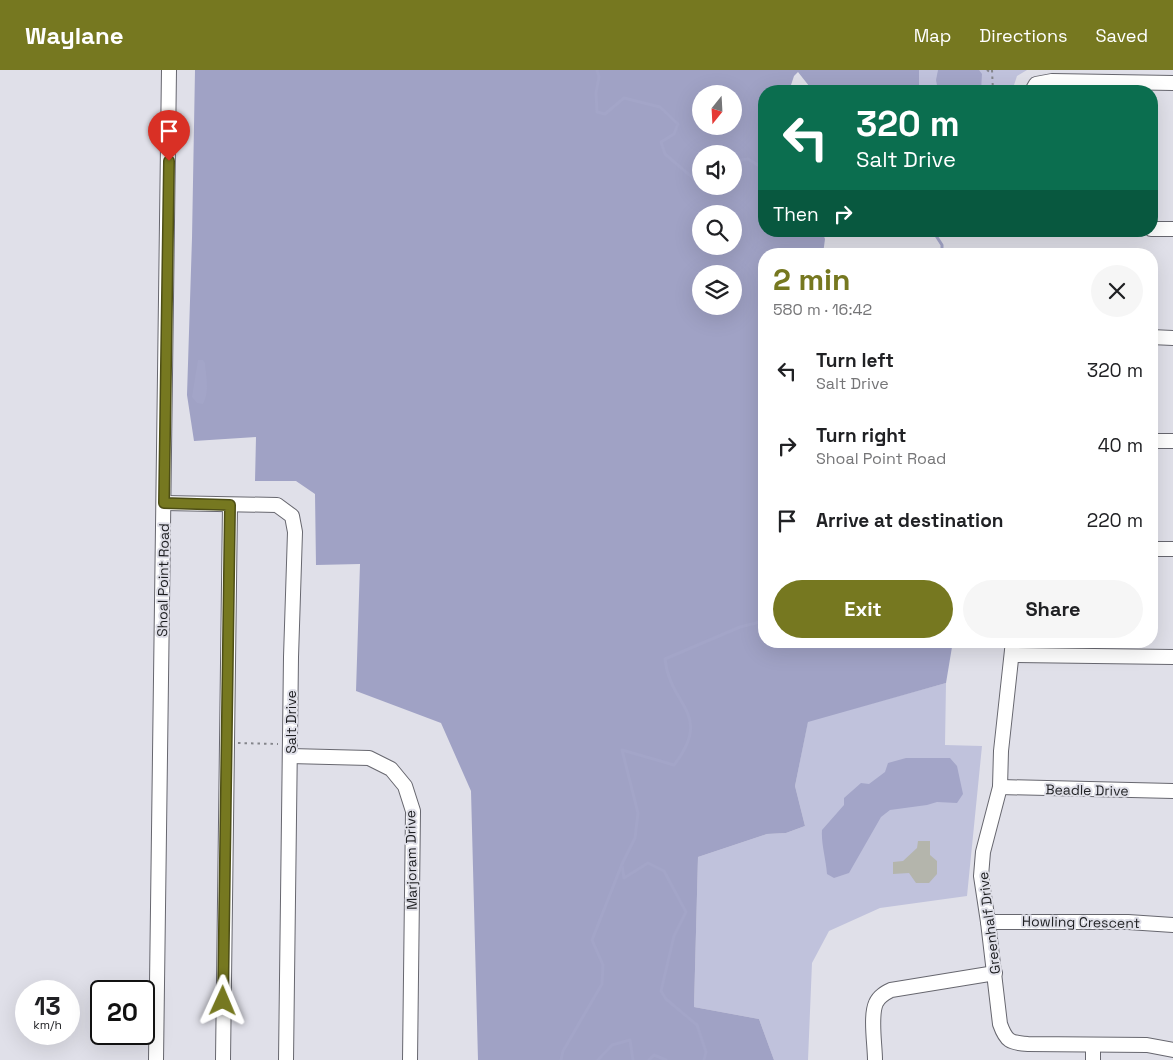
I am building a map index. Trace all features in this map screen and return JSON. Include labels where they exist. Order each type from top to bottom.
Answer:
[{"type":"street","name":"Shoal Point Road","points":[[156,1060],[170,70]]},
{"type":"street","points":[[1035,85],[1052,81],[1173,83]]},
{"type":"street","points":[[1158,229],[1173,229]]},
{"type":"street","points":[[1158,337],[1173,338]]},
{"type":"street","points":[[1158,440],[1173,441]]},
{"type":"street","name":"Salt Drive","points":[[164,503],[277,505],[292,516],[295,532],[287,750],[286,1060]]},
{"type":"street","points":[[223,1060],[230,505]]},
{"type":"street","points":[[1158,549],[1173,549]]},
{"type":"street","points":[[1012,648],[1173,657]]},
{"type":"street","name":"Greenhalf Drive","points":[[1012,648],[1001,751],[1000,787],[983,852],[981,876],[995,973],[1000,1024],[1004,1035],[1012,1043],[1147,1045],[1173,1050]]},
{"type":"street","name":"Marjoram Drive","points":[[287,750],[369,758],[391,769],[405,786],[413,811],[410,1060]]},
{"type":"street","name":"Beadle Drive","points":[[1000,787],[1173,791]]},
{"type":"street","name":"Howling Crescent","points":[[988,922],[1128,922],[1173,925]]},
{"type":"street","points":[[875,1060],[874,1012],[876,1003],[881,996],[891,990],[995,973]]},
{"type":"street","points":[[1093,1045],[1093,1060]]},
{"type":"path","points":[[987,70],[992,74]]},
{"type":"path","points":[[992,70],[993,85]]},
{"type":"path","points":[[226,743],[287,750]]},
{"type":"shaded area","points":[[195,70],[919,70],[919,85],[808,85],[798,72],[794,76],[791,85],[758,85],[758,237],[824,237],[825,239],[824,248],[758,248],[758,648],[952,648],[946,683],[808,722],[795,786],[805,826],[786,833],[767,834],[698,857],[694,1007],[759,1019],[774,1060],[478,1060],[471,791],[441,723],[356,691],[360,564],[316,565],[315,494],[296,481],[255,481],[256,437],[194,441],[187,395]]},
{"type":"shaded area","points":[[919,70],[1027,70],[1017,76],[1014,85],[919,85]]},
{"type":"shaded area","points":[[938,70],[979,70],[982,74],[981,85],[937,85]]},
{"type":"shaded area","points":[[198,360],[203,360],[205,363],[207,379],[207,389],[203,404],[197,403],[192,397]]},
{"type":"shaded area","points":[[946,683],[945,745],[982,746],[967,896],[880,908],[829,931],[812,963],[808,1060],[774,1060],[759,1019],[694,1007],[698,857],[767,834],[786,833],[805,826],[795,786],[808,721]]},
{"type":"shaded area","points":[[906,758],[950,758],[957,766],[963,794],[957,803],[937,802],[890,810],[881,817],[849,873],[834,878],[827,874],[822,830],[844,805],[844,798],[861,783],[869,784],[885,772],[888,763]]},
{"type":"building","points":[[918,841],[930,841],[930,855],[937,861],[937,874],[929,883],[916,883],[909,873],[893,874],[893,862],[903,861],[917,848]]},
{"type":"waterway","points":[[597,70],[599,77],[596,93],[597,112],[605,114],[624,98],[660,107],[678,124],[674,134],[661,142],[665,154],[692,177]]},
{"type":"waterway","points":[[742,160],[748,159],[758,165]]},
{"type":"waterway","points":[[937,237],[942,248]]},
{"type":"waterway","points":[[561,1060],[563,1051],[602,984],[603,965],[592,940],[622,864],[635,838],[638,813],[622,750],[674,765],[685,747],[690,733],[690,721],[668,675],[665,659],[740,627],[758,622]]},
{"type":"waterway","points":[[622,865],[624,878],[648,863],[664,871],[686,912],[674,936],[661,991],[666,999],[697,1025],[706,1052],[704,1060]]},
{"type":"waterway","points":[[598,1060],[612,1045],[630,1040],[633,1060]]},
{"type":"waterway","points":[[649,1060],[654,1055],[666,1060]]},
{"type":"route","points":[[169,161],[164,503],[230,505],[223,1001]]}]
